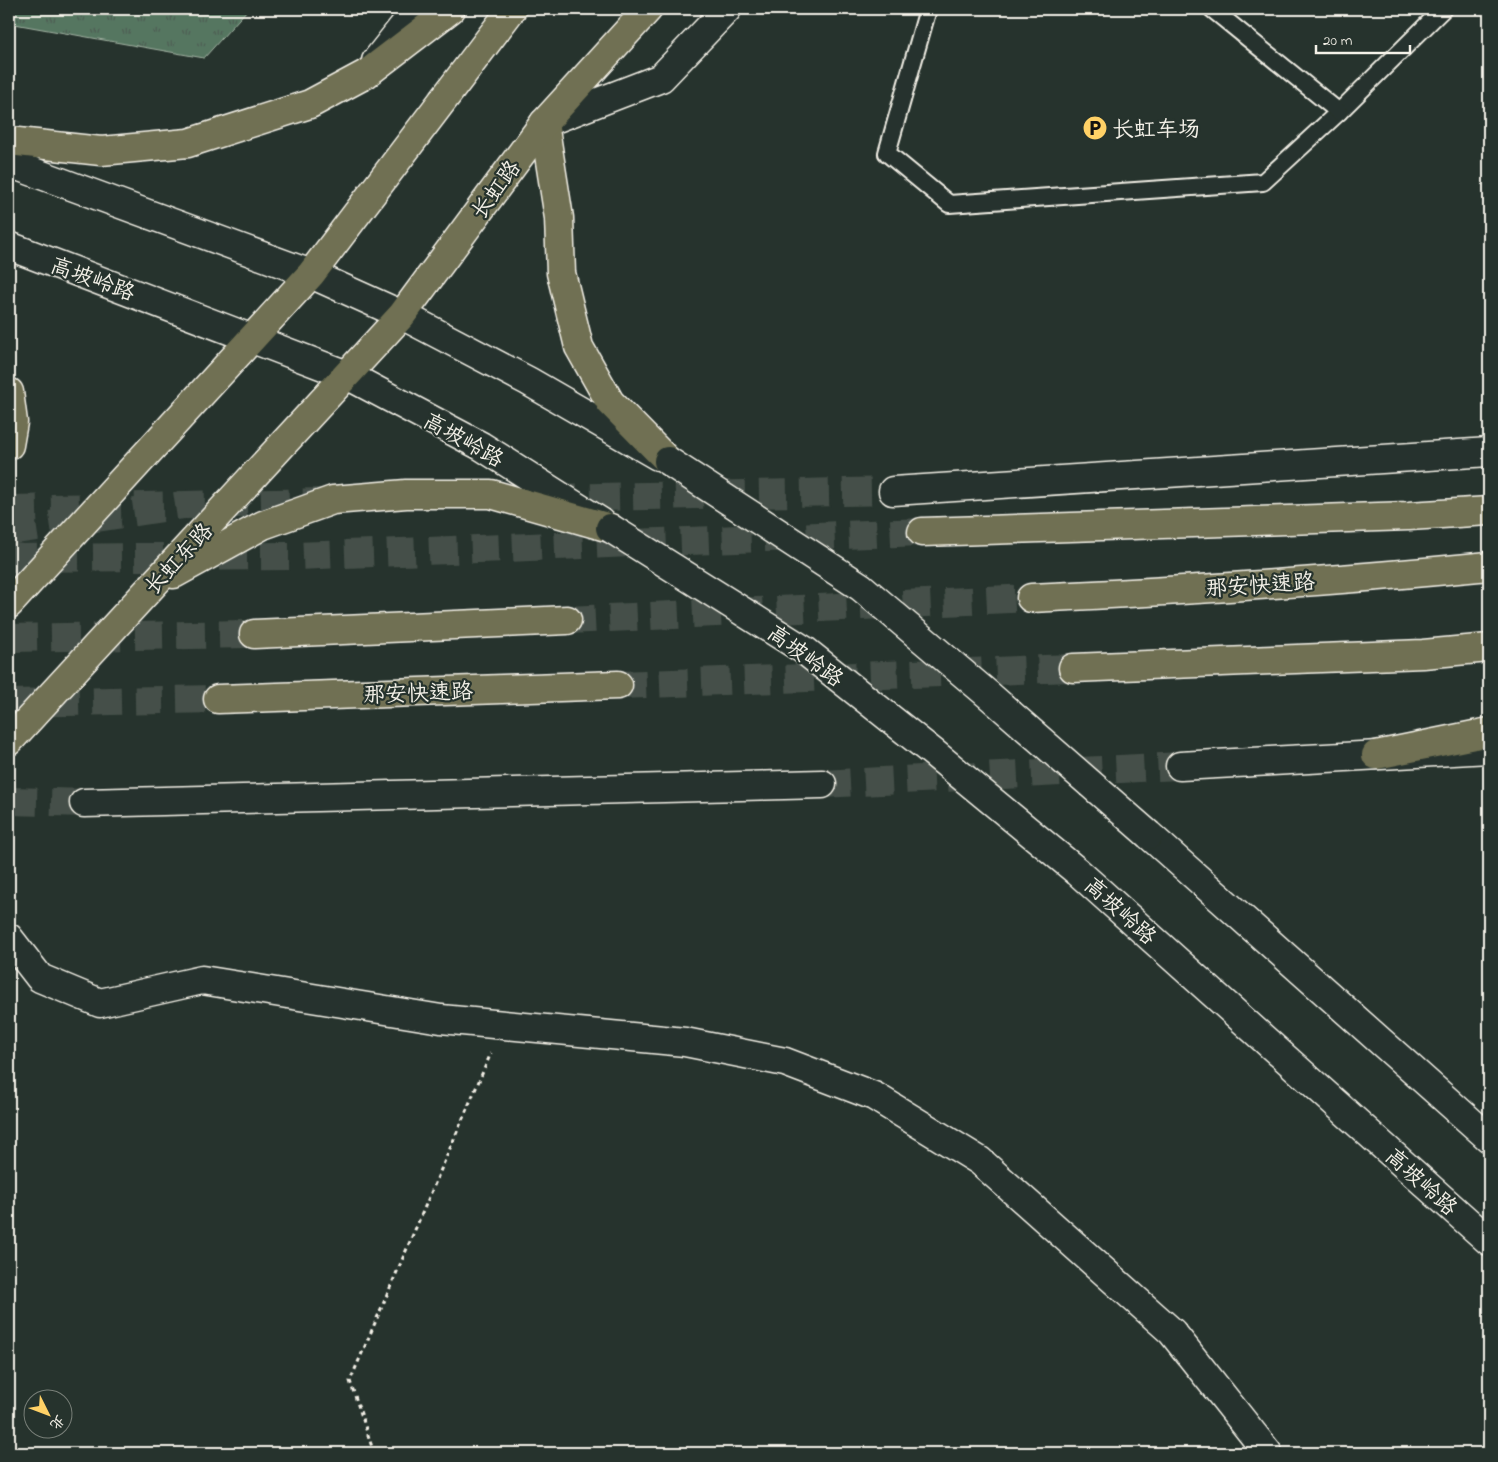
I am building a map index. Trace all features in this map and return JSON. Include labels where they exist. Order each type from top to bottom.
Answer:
[{"type":"main road","points":[[366,74],[417,9]]},
{"type":"main road","points":[[9,141],[101,151],[188,143],[310,104],[366,74],[451,9]]},
{"type":"main road","points":[[9,604],[310,274],[512,9]]},
{"type":"main road","name":"长虹路","points":[[347,375],[402,315],[544,123],[648,9]]},
{"type":"main road","points":[[668,461],[610,402],[579,347],[561,273],[559,218],[544,123],[661,78],[727,9]]},
{"type":"main road","points":[[9,163],[310,274],[402,315],[528,381],[668,461],[861,588],[992,697],[1489,1138]]},
{"type":"main road","name":"高坡岭路","points":[[9,246],[347,375],[482,446],[804,650],[935,754],[1078,872],[1489,1241]]},
{"type":"main road","name":"长虹东路","points":[[9,741],[347,375]]},
{"type":"main road","points":[[9,392],[13,422],[9,445]]},
{"type":"main road","points":[[893,491],[1489,452]]},
{"type":"main road","points":[[152,585],[263,525],[333,500],[406,494],[491,494],[610,528]]},
{"type":"main road","points":[[922,532],[1409,516],[1489,511]]},
{"type":"main road","name":"那安快速路","points":[[1031,598],[1402,575],[1489,566]]},
{"type":"main road","points":[[254,634],[567,620]]},
{"type":"main road","points":[[1073,668],[1423,654],[1489,648]]},
{"type":"main road","name":"那安快速路","points":[[218,699],[618,685]]},
{"type":"main road","points":[[1376,755],[1489,732]]},
{"type":"main road","points":[[1180,766],[1489,749]]},
{"type":"main road","points":[[84,802],[822,784]]},
{"type":"main road","points":[[9,938],[40,978],[100,1003],[202,980],[441,1019],[685,1042],[785,1062],[874,1096],[980,1161],[1172,1332],[1268,1453]]},
{"type":"lane","points":[[928,9],[887,153],[949,204],[1262,182],[1339,112],[1443,9]]},
{"type":"lane","points":[[1212,9],[1339,112]]},
{"type":"path","points":[[374,1453],[350,1381],[503,1024]]},
{"type":"green space","points":[[9,9],[248,9],[204,58],[9,23]]},
{"type":"tunnel","points":[[549,498],[893,491]]},
{"type":"tunnel","points":[[9,509],[321,502]]},
{"type":"tunnel","points":[[9,531],[183,505]]},
{"type":"tunnel","points":[[9,558],[295,556],[922,532]]},
{"type":"tunnel","points":[[567,620],[1031,598]]},
{"type":"tunnel","points":[[9,638],[254,634]]},
{"type":"tunnel","points":[[618,685],[1073,668]]},
{"type":"tunnel","points":[[9,703],[218,699]]},
{"type":"tunnel","points":[[822,784],[1180,766]]},
{"type":"tunnel","points":[[9,801],[84,803]]},
{"type":"place","name":"长虹车场","points":[[1095,128]]}]
